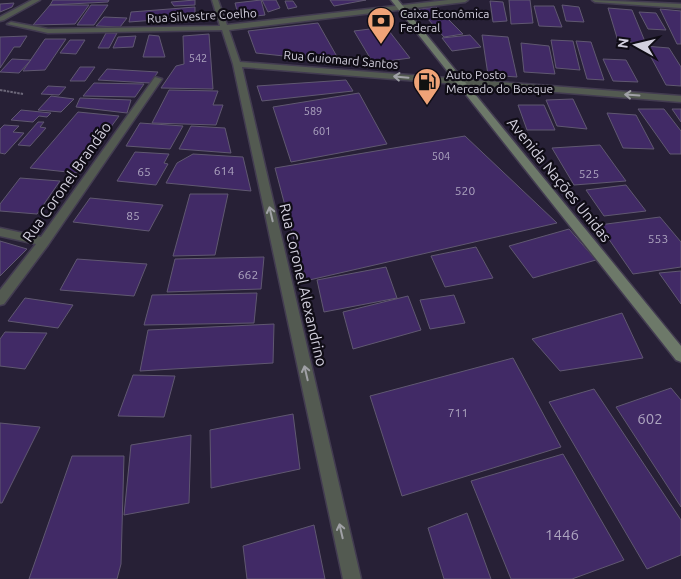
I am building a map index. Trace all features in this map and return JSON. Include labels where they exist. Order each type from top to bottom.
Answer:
[{"type":"street","points":[[1,19],[37,0]]},
{"type":"street","points":[[1,28],[26,14],[37,0]]},
{"type":"street","name":"Rua Coronel Alexandrino","points":[[215,0],[237,64],[352,579]]},
{"type":"street","name":"Avenida Nações Unidas","points":[[394,0],[681,356]]},
{"type":"street","name":"Rua Silvestre Coelho","points":[[1,19],[10,19],[11,23],[48,31],[224,28],[465,0]]},
{"type":"street","points":[[595,0],[681,6]]},
{"type":"street","name":"Rua Silvestre Coelho","points":[[1,28],[30,28]]},
{"type":"street","name":"Rua Guiomard Santos","points":[[237,64],[681,99]]},
{"type":"street","name":"Rua Coronel Brandão","points":[[0,300],[44,242],[158,79]]},
{"type":"street","points":[[0,232],[44,242]]},
{"type":"path","points":[[0,90],[23,94]]},
{"type":"building","points":[[53,0],[109,0],[108,2],[50,5]]},
{"type":"building","points":[[195,0],[195,5],[174,6],[171,2]]},
{"type":"building","points":[[261,0],[265,15],[239,18],[235,3]]},
{"type":"building","points":[[262,0],[276,0],[280,8],[268,12]]},
{"type":"building","points":[[330,0],[366,0],[334,6]]},
{"type":"building","points":[[509,0],[530,0],[533,23],[511,24]]},
{"type":"building","points":[[285,1],[293,1],[297,7],[288,9]]},
{"type":"building","points":[[490,1],[503,2],[507,21],[493,22]]},
{"type":"building","points":[[14,3],[12,7],[0,12],[0,4]]},
{"type":"building","points":[[50,5],[89,5],[75,24],[33,25]]},
{"type":"building","points":[[91,5],[108,5],[94,25],[77,25]]},
{"type":"building","points":[[562,5],[579,7],[584,22],[566,21]]},
{"type":"building","points":[[534,6],[554,6],[562,27],[539,26]]},
{"type":"building","points":[[195,7],[195,17],[129,22],[131,12]]},
{"type":"building","points":[[436,7],[463,34],[444,37],[419,9]]},
{"type":"building","points":[[608,8],[632,10],[646,44],[618,41]]},
{"type":"building","points":[[660,9],[681,11],[681,44],[677,44]]},
{"type":"building","points":[[639,12],[656,13],[666,30],[648,29]]},
{"type":"building","points":[[104,17],[127,18],[120,27],[96,26]]},
{"type":"building","points":[[318,23],[340,62],[256,53],[248,31]]},
{"type":"building","name":"Caixa Econômica Federal","points":[[386,27],[410,58],[373,63],[354,31]]},
{"type":"building","points":[[106,33],[117,33],[109,48],[98,48]]},
{"type":"building","points":[[209,34],[213,89],[161,88],[176,66],[184,64],[183,36]]},
{"type":"building","points":[[149,35],[159,36],[165,57],[143,57]]},
{"type":"building","points":[[470,35],[481,47],[452,51],[442,38]]},
{"type":"building","points":[[482,35],[508,37],[517,77],[488,75]]},
{"type":"building","points":[[27,36],[20,47],[14,47],[0,68],[0,37]]},
{"type":"building","points":[[136,36],[133,47],[113,48],[118,37]]},
{"type":"building","points":[[45,39],[66,39],[45,70],[23,71]]},
{"type":"building","points":[[70,40],[85,40],[76,54],[60,53]]},
{"type":"building","points":[[551,40],[573,41],[580,70],[556,68]]},
{"type":"building","points":[[576,41],[591,42],[604,80],[587,79]]},
{"type":"building","points":[[521,43],[549,46],[555,74],[524,72]]},
{"type":"building","points":[[645,46],[669,48],[681,67],[681,86],[666,85]]},
{"type":"building","points":[[12,59],[31,60],[19,73],[0,72]]},
{"type":"building","points":[[603,59],[626,60],[638,82],[613,81]]},
{"type":"building","points":[[80,67],[95,67],[85,81],[70,81]]},
{"type":"building","points":[[107,69],[158,72],[150,83],[98,80]]},
{"type":"building","points":[[346,80],[353,91],[262,101],[257,86]]},
{"type":"building","points":[[94,83],[144,84],[135,97],[83,96]]},
{"type":"building","points":[[48,86],[66,87],[59,95],[41,94]]},
{"type":"building","points":[[169,90],[218,91],[213,105],[223,105],[216,125],[152,123]]},
{"type":"building","points":[[359,93],[387,144],[291,162],[273,107]]},
{"type":"building","points":[[51,96],[74,99],[61,112],[38,110]]},
{"type":"building","points":[[80,98],[131,100],[127,113],[76,107]]},
{"type":"building","points":[[573,99],[587,129],[557,126],[546,100]]},
{"type":"building","points":[[518,105],[544,105],[555,130],[527,130]]},
{"type":"building","points":[[638,109],[664,109],[681,131],[681,154],[670,154]]},
{"type":"building","points":[[672,109],[681,109],[681,122]]},
{"type":"building","points":[[21,110],[51,113],[47,117],[39,116],[33,122],[11,120]]},
{"type":"building","points":[[78,112],[119,116],[77,173],[30,168]]},
{"type":"building","points":[[607,113],[636,115],[654,149],[623,148]]},
{"type":"building","points":[[38,122],[44,122],[40,127],[46,128],[30,146],[18,145]]},
{"type":"building","points":[[140,123],[183,126],[170,149],[126,146]]},
{"type":"building","points":[[4,125],[19,126],[13,132],[24,133],[5,154],[0,153],[0,129]]},
{"type":"building","points":[[191,126],[225,128],[231,153],[179,149]]},
{"type":"building","points":[[465,136],[557,223],[305,281],[275,168]]},
{"type":"building","points":[[600,145],[626,181],[574,185],[552,148]]},
{"type":"building","points":[[135,152],[169,154],[164,163],[168,164],[156,185],[117,181]]},
{"type":"building","points":[[193,154],[243,157],[251,191],[166,183],[177,163]]},
{"type":"building","points":[[20,178],[60,181],[37,214],[0,211],[0,204]]},
{"type":"building","points":[[626,185],[646,211],[604,216],[586,190]]},
{"type":"building","points":[[190,194],[228,194],[215,255],[173,256]]},
{"type":"building","points":[[90,198],[163,205],[149,231],[73,222]]},
{"type":"building","points":[[660,217],[681,242],[681,267],[633,274],[599,225]]},
{"type":"building","points":[[569,229],[596,260],[533,278],[509,246]]},
{"type":"building","points":[[0,241],[27,249],[0,276]]},
{"type":"building","points":[[476,247],[493,278],[445,287],[431,256]]},
{"type":"building","points":[[264,257],[261,289],[167,292],[175,259]]},
{"type":"building","points":[[77,259],[147,264],[134,296],[60,290]]},
{"type":"building","points":[[386,267],[397,298],[324,312],[317,280]]},
{"type":"building","points":[[681,271],[681,304],[659,273]]},
{"type":"building","points":[[257,293],[254,323],[144,325],[152,295]]},
{"type":"building","points":[[454,295],[465,323],[430,329],[420,300]]},
{"type":"building","points":[[408,296],[421,330],[353,349],[343,312]]},
{"type":"building","points":[[25,298],[73,305],[58,328],[8,321]]},
{"type":"building","points":[[622,313],[643,358],[560,371],[532,339]]},
{"type":"building","points":[[274,324],[273,363],[140,371],[148,330]]},
{"type":"building","points":[[5,332],[47,333],[25,369],[0,366],[0,339]]},
{"type":"building","points":[[513,358],[561,447],[402,496],[370,396]]},
{"type":"building","points":[[133,375],[175,376],[164,417],[118,416]]},
{"type":"building","points":[[671,388],[681,400],[681,507],[616,407]]},
{"type":"building","points":[[594,389],[681,520],[681,555],[647,569],[549,402]]},
{"type":"building","points":[[293,414],[300,469],[211,488],[210,430]]},
{"type":"building","points":[[0,423],[40,427],[2,503],[0,503]]},
{"type":"building","points":[[191,435],[189,503],[124,515],[131,445]]},
{"type":"building","points":[[563,454],[624,560],[572,579],[511,579],[471,481]]},
{"type":"building","points":[[72,456],[124,456],[121,564],[117,579],[29,579]]},
{"type":"building","points":[[467,513],[491,579],[444,579],[428,528]]},
{"type":"building","points":[[314,525],[325,579],[247,579],[243,546]]},
{"type":"place","name":"Caixa Econômica Federal","points":[[381,45]]},
{"type":"place","name":"Auto Posto Mercado do Bosque","points":[[427,106]]}]
